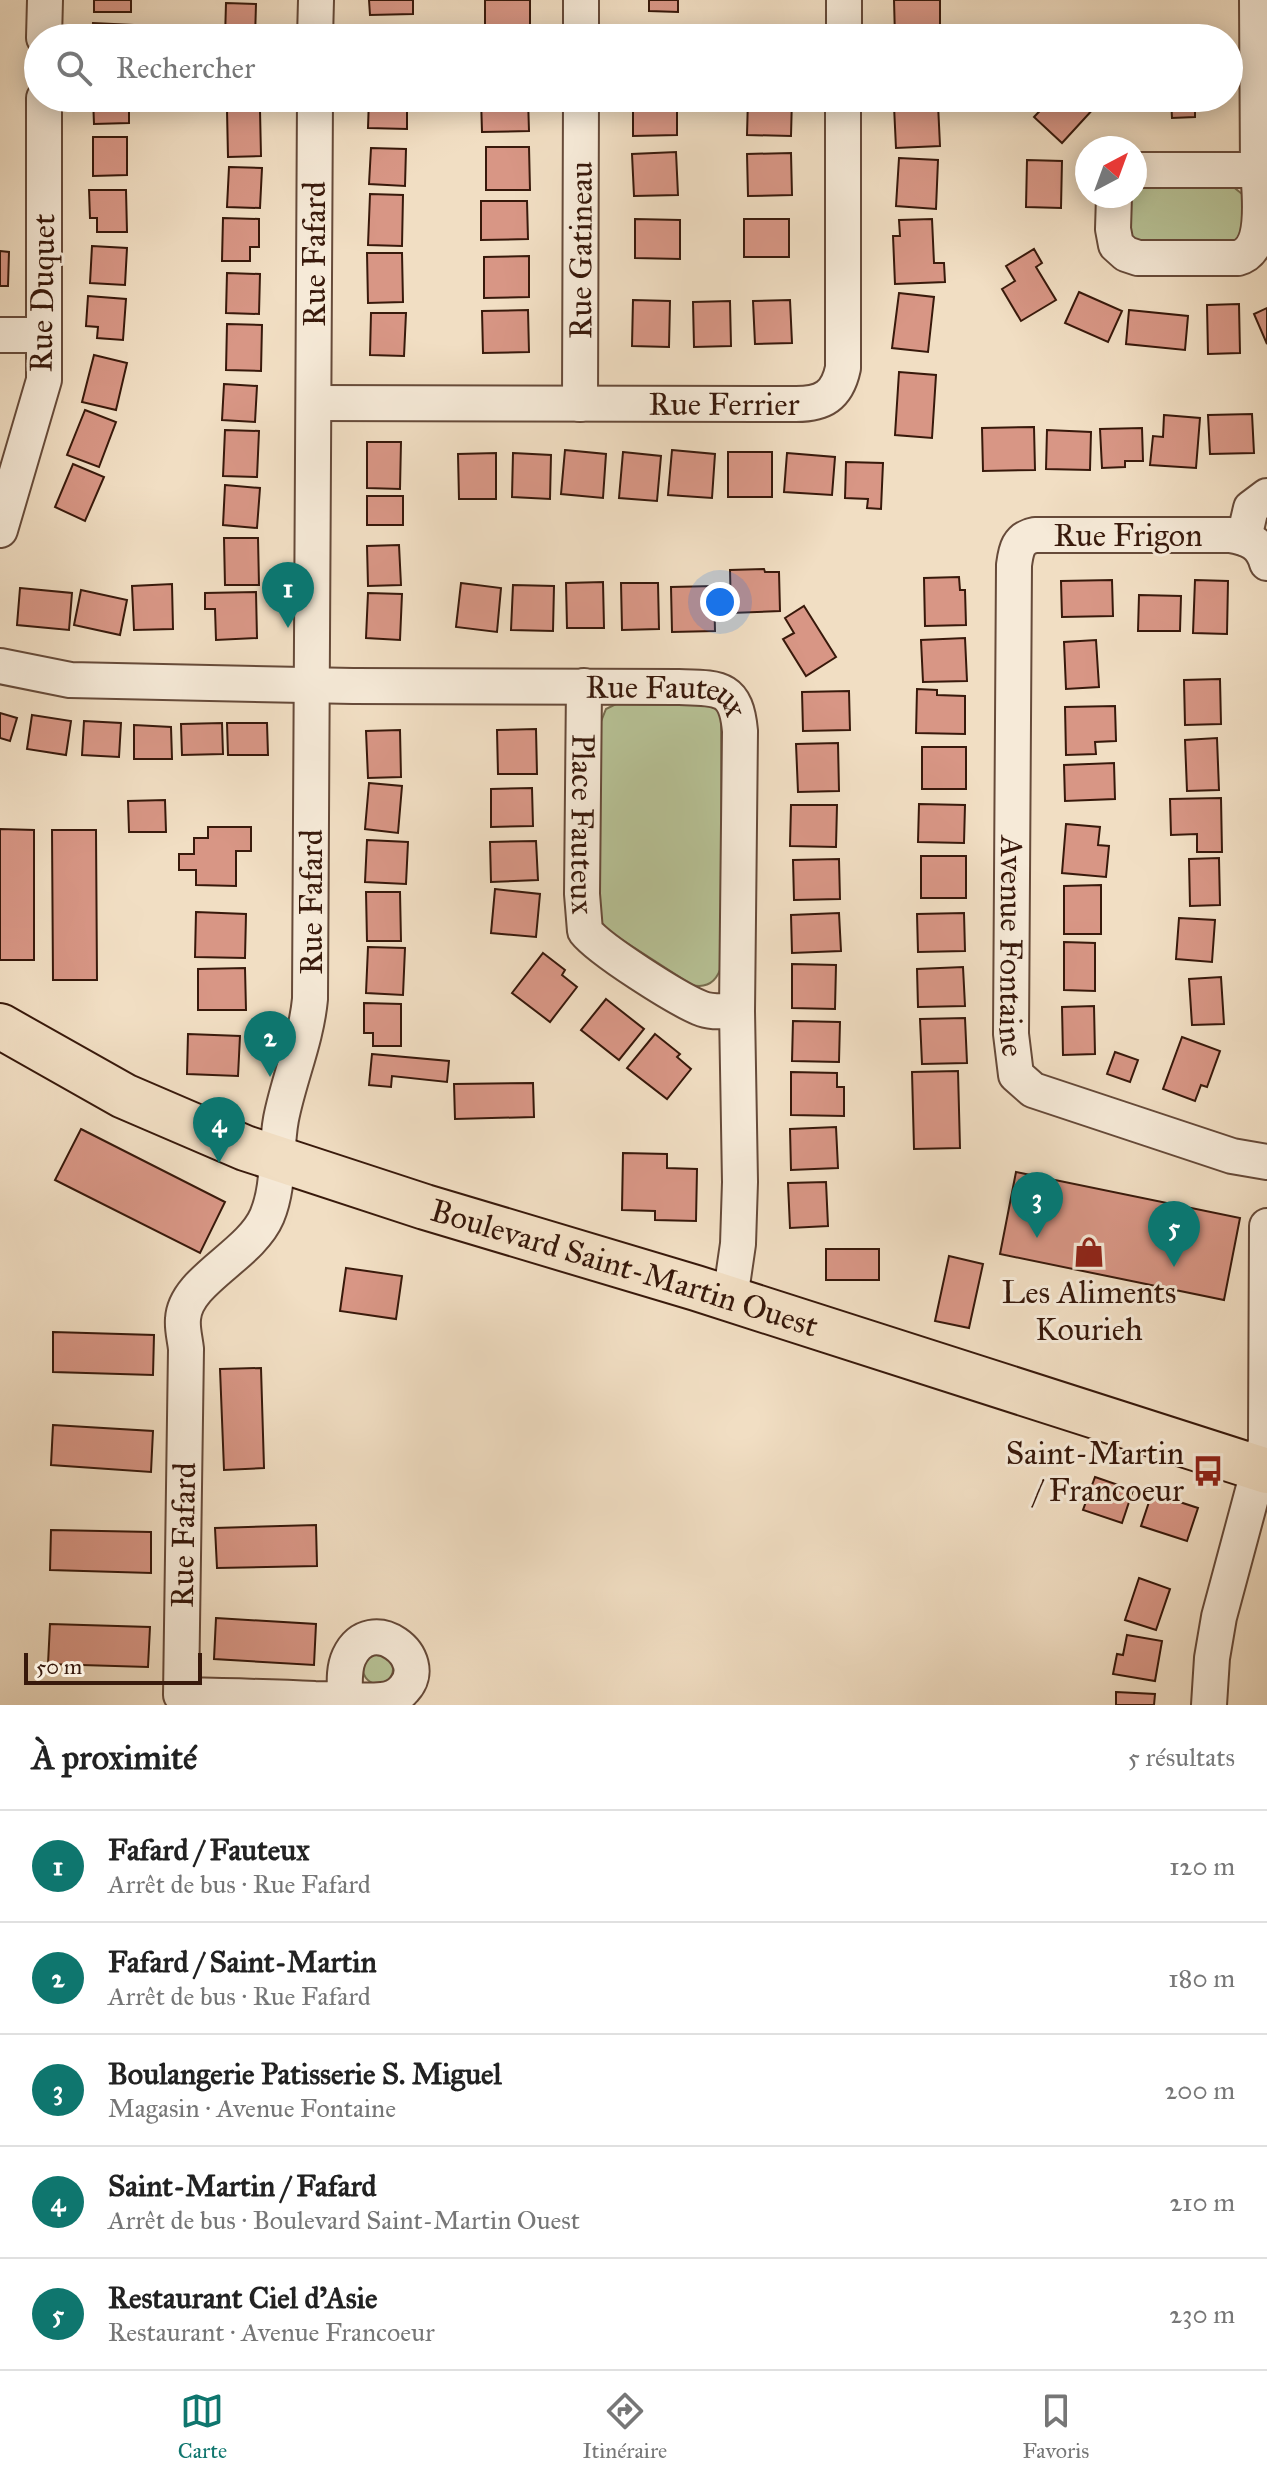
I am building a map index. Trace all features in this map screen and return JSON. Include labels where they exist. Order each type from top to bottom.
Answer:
[{"type":"main road","name":"Boulevard Saint-Martin Ouest","points":[[0,1026],[148,1108],[277,1159],[730,1299],[1263,1470]]},
{"type":"street","points":[[44,24],[45,0]]},
{"type":"street","points":[[315,24],[316,0]]},
{"type":"street","points":[[581,0],[581,24]]},
{"type":"street","points":[[844,0],[844,24]]},
{"type":"street","points":[[1114,208],[1116,245],[1126,254],[1138,258],[1241,258],[1252,253],[1260,241],[1257,0]]},
{"type":"street","name":"Rue Duquet","points":[[0,530],[44,380],[44,112]]},
{"type":"street","name":"Rue Fafard","points":[[315,112],[310,999],[305,1035],[281,1119],[272,1198],[256,1236],[200,1286],[185,1308],[182,1320],[186,1349],[181,1695],[345,1699]]},
{"type":"street","name":"Rue Gatineau","points":[[580,404],[581,112]]},
{"type":"street","name":"Rue Ferrier","points":[[314,403],[806,404],[830,397],[839,383],[843,368],[843,112]]},
{"type":"street","points":[[1147,170],[1258,170]]},
{"type":"street","points":[[0,335],[43,335]]},
{"type":"street","points":[[1260,551],[1251,508],[1267,496]]},
{"type":"street","name":"Rue Frigon","points":[[1017,548],[1024,538],[1035,535],[1204,535],[1260,551]]},
{"type":"street","name":"Avenue Fontaine","points":[[1017,548],[1014,565],[1011,1034],[1016,1075],[1033,1090],[1232,1156],[1267,1162]]},
{"type":"street","name":"Rue Fauteux","points":[[0,666],[70,680],[710,687],[725,692],[737,706],[740,731],[737,1011],[740,1182],[737,1256],[730,1299]]},
{"type":"street","name":"Place Fauteux","points":[[584,686],[582,894],[585,931],[603,948],[687,1001],[709,1010],[737,1011]]},
{"type":"street","points":[[1209,1705],[1219,1617],[1263,1470],[1266,1442],[1267,1226]]},
{"type":"green space","points":[[1147,185],[1231,185],[1242,194],[1242,233],[1235,243],[1138,244],[1128,236],[1127,208],[1147,208]]},
{"type":"green space","points":[[688,702],[713,707],[721,713],[722,964],[715,978],[703,986],[692,985],[607,930],[600,920],[600,724],[606,709],[618,703]]},
{"type":"green space","points":[[378,1654],[384,1655],[392,1663],[392,1675],[384,1683],[378,1684],[372,1683],[364,1675],[363,1669],[364,1663],[372,1655]]},
{"type":"building","points":[[94,0],[131,0],[131,12],[94,12]]},
{"type":"building","points":[[369,0],[413,0],[413,14],[370,15]]},
{"type":"building","points":[[485,0],[530,0],[530,24],[485,24]]},
{"type":"building","points":[[649,0],[678,0],[678,12],[649,11]]},
{"type":"building","points":[[894,0],[940,0],[940,24],[895,24]]},
{"type":"building","points":[[226,3],[256,4],[255,24],[225,24]]},
{"type":"building","points":[[94,112],[129,112],[129,123],[94,124]]},
{"type":"building","points":[[227,112],[260,112],[261,156],[228,157]]},
{"type":"building","points":[[369,112],[407,112],[407,129],[368,128]]},
{"type":"building","points":[[481,112],[528,112],[529,131],[482,132]]},
{"type":"building","points":[[633,112],[677,112],[677,135],[633,136]]},
{"type":"building","points":[[748,112],[792,112],[791,136],[747,135]]},
{"type":"building","points":[[894,112],[938,112],[940,146],[896,148]]},
{"type":"building","points":[[1039,112],[1090,112],[1062,143],[1034,117]]},
{"type":"building","points":[[1172,112],[1195,112],[1195,117],[1172,118]]},
{"type":"building","points":[[93,137],[127,137],[127,175],[93,176]]},
{"type":"building","points":[[486,147],[529,147],[530,190],[486,190]]},
{"type":"building","points":[[371,148],[406,149],[405,186],[369,184]]},
{"type":"building","points":[[676,152],[678,195],[634,196],[632,154]]},
{"type":"building","points":[[791,153],[792,195],[748,196],[747,154]]},
{"type":"building","points":[[899,158],[938,160],[936,209],[896,206]]},
{"type":"building","points":[[1027,160],[1062,161],[1061,208],[1026,207]]},
{"type":"building","points":[[229,167],[262,168],[260,208],[227,207]]},
{"type":"building","points":[[89,190],[126,190],[127,232],[97,232],[97,218],[90,218]]},
{"type":"building","points":[[370,194],[403,195],[402,246],[368,245]]},
{"type":"building","points":[[481,201],[527,201],[528,239],[481,240]]},
{"type":"building","points":[[223,218],[259,219],[259,247],[250,247],[250,261],[222,261]]},
{"type":"building","points":[[635,219],[680,220],[680,259],[635,258]]},
{"type":"building","points":[[744,219],[789,219],[789,257],[744,257]]},
{"type":"building","points":[[932,219],[934,263],[944,263],[945,282],[895,284],[893,236],[900,236],[899,220]]},
{"type":"building","points":[[92,246],[127,248],[125,285],[90,283]]},
{"type":"building","points":[[1034,249],[1042,263],[1036,267],[1056,300],[1021,321],[1002,289],[1015,281],[1006,266]]},
{"type":"building","points":[[0,251],[9,252],[8,286],[0,286]]},
{"type":"building","points":[[367,253],[402,253],[403,302],[368,303]]},
{"type":"building","points":[[529,256],[529,297],[484,298],[484,257]]},
{"type":"building","points":[[227,273],[260,274],[259,314],[226,313]]},
{"type":"building","points":[[1079,292],[1122,311],[1108,342],[1065,323]]},
{"type":"building","points":[[899,293],[934,297],[928,352],[892,348]]},
{"type":"building","points":[[88,296],[126,299],[123,340],[97,338],[98,327],[86,326]]},
{"type":"building","points":[[633,300],[670,301],[669,347],[632,346]]},
{"type":"building","points":[[790,300],[792,343],[755,344],[753,301]]},
{"type":"building","points":[[730,301],[731,346],[694,347],[693,302]]},
{"type":"building","points":[[1239,304],[1240,353],[1208,354],[1207,305]]},
{"type":"building","points":[[1267,308],[1267,344],[1254,314]]},
{"type":"building","points":[[528,310],[529,352],[483,353],[482,311]]},
{"type":"building","points":[[1129,310],[1188,316],[1185,350],[1126,344]]},
{"type":"building","points":[[371,313],[406,313],[404,356],[370,355]]},
{"type":"building","points":[[227,324],[262,325],[261,371],[226,370]]},
{"type":"building","points":[[94,355],[127,363],[116,410],[82,402]]},
{"type":"building","points":[[899,372],[936,375],[932,438],[895,435]]},
{"type":"building","points":[[224,384],[257,386],[255,422],[222,420]]},
{"type":"building","points":[[85,410],[116,422],[99,467],[67,455]]},
{"type":"building","points":[[1252,414],[1254,453],[1210,454],[1208,415]]},
{"type":"building","points":[[1164,415],[1200,418],[1196,468],[1150,465],[1153,436],[1163,437]]},
{"type":"building","points":[[1034,427],[1035,470],[983,471],[982,428]]},
{"type":"building","points":[[1142,428],[1143,461],[1125,461],[1125,467],[1102,468],[1100,429]]},
{"type":"building","points":[[225,430],[259,431],[257,477],[223,476]]},
{"type":"building","points":[[1047,430],[1091,432],[1090,470],[1046,469]]},
{"type":"building","points":[[367,442],[401,442],[400,489],[367,488]]},
{"type":"building","points":[[565,450],[606,454],[603,498],[561,494]]},
{"type":"building","points":[[672,450],[715,454],[712,498],[668,495]]},
{"type":"building","points":[[623,452],[661,456],[657,501],[619,498]]},
{"type":"building","points":[[728,452],[772,452],[772,497],[728,497]]},
{"type":"building","points":[[496,453],[496,499],[459,499],[458,454]]},
{"type":"building","points":[[513,453],[551,455],[550,499],[512,497]]},
{"type":"building","points":[[787,453],[835,457],[832,495],[784,492]]},
{"type":"building","points":[[846,462],[883,463],[881,509],[867,508],[868,499],[845,498]]},
{"type":"building","points":[[73,464],[104,477],[85,521],[55,507]]},
{"type":"building","points":[[225,485],[260,488],[257,528],[223,525]]},
{"type":"building","points":[[367,496],[403,496],[403,525],[367,525]]},
{"type":"building","points":[[224,538],[258,538],[259,585],[225,585]]},
{"type":"building","points":[[399,545],[401,585],[368,586],[367,546]]},
{"type":"building","points":[[764,569],[765,572],[779,572],[780,611],[731,613],[730,570]]},
{"type":"building","points":[[959,577],[960,590],[965,590],[966,625],[925,626],[924,578]]},
{"type":"building","points":[[1112,580],[1113,616],[1062,617],[1061,581]]},
{"type":"building","points":[[1195,580],[1228,581],[1227,634],[1193,633]]},
{"type":"building","points":[[603,582],[604,628],[567,628],[566,583]]},
{"type":"building","points":[[461,583],[501,588],[497,632],[456,627]]},
{"type":"building","points":[[621,583],[658,583],[659,629],[622,630]]},
{"type":"building","points":[[172,584],[173,629],[134,630],[132,586]]},
{"type":"building","points":[[513,585],[554,586],[553,631],[511,630]]},
{"type":"building","points":[[714,586],[715,631],[672,632],[671,587]]},
{"type":"building","points":[[20,588],[72,593],[69,630],[17,625]]},
{"type":"building","points":[[81,590],[127,600],[120,635],[74,625]]},
{"type":"building","points":[[256,592],[257,638],[216,640],[215,609],[205,609],[205,593]]},
{"type":"building","points":[[368,593],[402,594],[400,640],[366,638]]},
{"type":"building","points":[[1139,595],[1181,596],[1180,631],[1138,631]]},
{"type":"building","points":[[804,606],[836,657],[806,676],[783,639],[794,633],[785,618]]},
{"type":"building","points":[[965,638],[967,681],[923,682],[921,640]]},
{"type":"building","points":[[1096,640],[1099,687],[1066,689],[1064,642]]},
{"type":"building","points":[[1220,679],[1221,724],[1185,725],[1184,680]]},
{"type":"building","points":[[917,689],[937,690],[937,695],[965,696],[965,734],[916,733]]},
{"type":"building","points":[[849,691],[850,730],[803,731],[802,692]]},
{"type":"building","points":[[1115,706],[1116,741],[1095,742],[1096,754],[1066,755],[1065,707]]},
{"type":"building","points":[[0,713],[17,718],[10,741],[0,738]]},
{"type":"building","points":[[32,715],[71,721],[66,755],[27,749]]},
{"type":"building","points":[[84,721],[121,723],[119,757],[82,755]]},
{"type":"building","points":[[222,723],[223,754],[182,755],[181,724]]},
{"type":"building","points":[[227,723],[267,723],[268,755],[228,755]]},
{"type":"building","points":[[134,725],[171,727],[172,759],[134,759]]},
{"type":"building","points":[[536,729],[537,774],[498,774],[497,730]]},
{"type":"building","points":[[400,730],[401,777],[368,778],[366,731]]},
{"type":"building","points":[[1217,738],[1219,790],[1187,791],[1185,740]]},
{"type":"building","points":[[838,743],[839,791],[798,792],[796,744]]},
{"type":"building","points":[[922,747],[966,747],[966,789],[922,789]]},
{"type":"building","points":[[1114,763],[1115,799],[1065,801],[1064,765]]},
{"type":"building","points":[[369,783],[402,786],[398,833],[365,829]]},
{"type":"building","points":[[532,788],[533,826],[491,827],[491,789]]},
{"type":"building","points":[[1221,798],[1222,852],[1197,852],[1197,834],[1171,835],[1170,799]]},
{"type":"building","points":[[165,800],[166,832],[129,832],[128,801]]},
{"type":"building","points":[[919,804],[965,805],[964,843],[918,842]]},
{"type":"building","points":[[791,805],[837,805],[836,847],[790,846]]},
{"type":"building","points":[[1066,824],[1100,827],[1098,845],[1109,846],[1106,877],[1062,873]]},
{"type":"building","points":[[208,827],[251,827],[251,851],[236,851],[236,886],[196,885],[196,870],[179,870],[179,854],[194,854],[194,838],[208,838]]},
{"type":"building","points":[[0,829],[34,830],[34,960],[0,960]]},
{"type":"building","points":[[52,830],[96,830],[97,980],[53,980]]},
{"type":"building","points":[[367,840],[408,842],[406,884],[365,882]]},
{"type":"building","points":[[536,841],[538,880],[491,882],[490,842]]},
{"type":"building","points":[[921,856],[966,856],[966,898],[921,898]]},
{"type":"building","points":[[1219,858],[1220,905],[1190,906],[1189,859]]},
{"type":"building","points":[[839,859],[840,899],[794,900],[793,860]]},
{"type":"building","points":[[1101,885],[1101,934],[1064,934],[1064,886]]},
{"type":"building","points":[[495,889],[540,894],[536,937],[491,933]]},
{"type":"building","points":[[366,892],[400,892],[401,941],[367,941]]},
{"type":"building","points":[[196,912],[246,914],[245,958],[195,957]]},
{"type":"building","points":[[839,913],[841,951],[792,953],[791,915]]},
{"type":"building","points":[[964,913],[965,951],[918,952],[917,914]]},
{"type":"building","points":[[1179,918],[1215,920],[1212,962],[1176,959]]},
{"type":"building","points":[[1064,942],[1095,943],[1095,991],[1064,990]]},
{"type":"building","points":[[368,947],[405,948],[403,995],[366,993]]},
{"type":"building","points":[[543,953],[565,970],[562,975],[577,987],[550,1022],[512,993]]},
{"type":"building","points":[[792,964],[836,965],[835,1009],[792,1008]]},
{"type":"building","points":[[963,967],[965,1006],[918,1007],[917,969]]},
{"type":"building","points":[[245,968],[246,1010],[198,1010],[198,969]]},
{"type":"building","points":[[1221,977],[1224,1024],[1192,1025],[1189,979]]},
{"type":"building","points":[[606,999],[644,1029],[619,1060],[581,1030]]},
{"type":"building","points":[[364,1003],[401,1004],[401,1046],[373,1046],[373,1033],[364,1033]]},
{"type":"building","points":[[1094,1006],[1095,1054],[1063,1055],[1062,1007]]},
{"type":"building","points":[[965,1018],[967,1063],[922,1064],[920,1019]]},
{"type":"building","points":[[793,1021],[840,1022],[839,1062],[792,1061]]},
{"type":"building","points":[[188,1034],[240,1036],[238,1076],[187,1074]]},
{"type":"building","points":[[655,1034],[680,1054],[677,1057],[691,1069],[667,1099],[627,1068]]},
{"type":"building","points":[[1182,1037],[1220,1051],[1207,1087],[1201,1085],[1195,1101],[1163,1089]]},
{"type":"building","points":[[1115,1052],[1138,1060],[1130,1082],[1107,1074]]},
{"type":"building","points":[[372,1054],[449,1061],[447,1082],[392,1076],[391,1087],[369,1085]]},
{"type":"building","points":[[958,1071],[960,1148],[914,1149],[912,1072]]},
{"type":"building","points":[[791,1072],[837,1073],[837,1087],[844,1087],[844,1116],[791,1115]]},
{"type":"building","points":[[533,1083],[534,1117],[455,1119],[454,1084]]},
{"type":"building","points":[[836,1127],[838,1168],[791,1170],[790,1129]]},
{"type":"building","points":[[81,1129],[225,1202],[200,1253],[55,1180]]},
{"type":"building","points":[[623,1153],[667,1154],[667,1168],[697,1169],[696,1221],[655,1220],[655,1211],[622,1210]]},
{"type":"building","points":[[1016,1172],[1240,1218],[1224,1300],[1000,1254]]},
{"type":"building","points":[[826,1182],[828,1226],[790,1228],[788,1183]]},
{"type":"building","points":[[826,1249],[879,1249],[879,1280],[826,1280]]},
{"type":"building","points":[[949,1256],[983,1264],[969,1328],[935,1321]]},
{"type":"building","points":[[346,1268],[402,1276],[396,1319],[340,1311]]},
{"type":"building","points":[[53,1332],[154,1335],[153,1375],[53,1372]]},
{"type":"building","points":[[261,1368],[264,1468],[224,1470],[220,1369]]},
{"type":"building","points":[[53,1425],[153,1431],[151,1472],[51,1465]]},
{"type":"building","points":[[1095,1477],[1133,1490],[1122,1523],[1083,1510]]},
{"type":"building","points":[[1152,1493],[1198,1508],[1187,1541],[1141,1526]]},
{"type":"building","points":[[316,1525],[317,1566],[217,1568],[215,1528]]},
{"type":"building","points":[[51,1530],[151,1532],[151,1573],[50,1570]]},
{"type":"building","points":[[1139,1578],[1170,1589],[1156,1630],[1125,1620]]},
{"type":"building","points":[[216,1618],[316,1624],[314,1665],[214,1659]]},
{"type":"building","points":[[50,1624],[150,1627],[148,1667],[48,1664]]},
{"type":"building","points":[[1127,1635],[1162,1641],[1155,1681],[1113,1674],[1117,1654],[1123,1655]]},
{"type":"building","points":[[1116,1692],[1155,1694],[1154,1705],[1116,1705]]},
{"type":"place","name":"Fafard / Fauteux","points":[[288,628]]},
{"type":"place","name":"Fafard / Saint-Martin","points":[[270,1077]]},
{"type":"place","name":"Saint-Martin / Fafard","points":[[219,1163]]},
{"type":"place","name":"Boulangerie Patisserie S. Miguel","points":[[1037,1238]]},
{"type":"place","name":"Les Aliments Kourieh","points":[[1089,1252]]},
{"type":"place","name":"Restaurant Ciel d'Asie","points":[[1174,1267]]},
{"type":"place","name":"Saint-Martin / Francoeur","points":[[1208,1471]]}]
